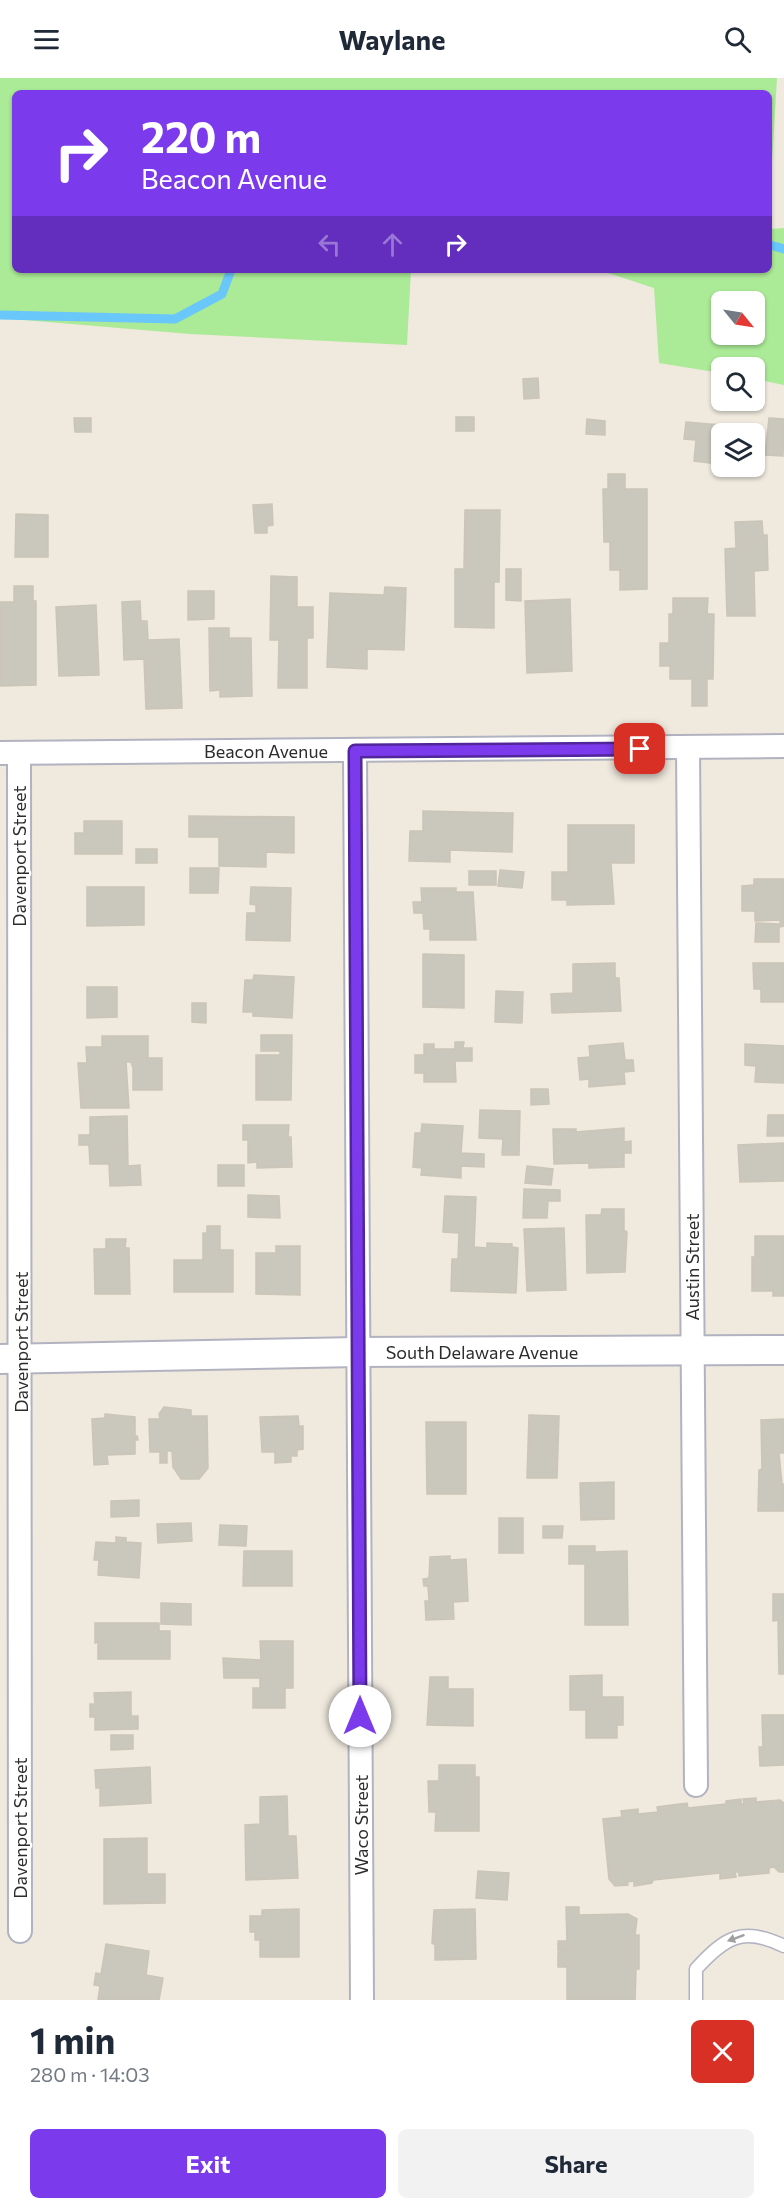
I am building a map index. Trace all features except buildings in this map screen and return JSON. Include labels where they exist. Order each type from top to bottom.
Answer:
[{"type":"street","name":"Beacon Avenue","points":[[10,753],[784,746]]},
{"type":"street","name":"Austin Street","points":[[688,748],[696,1785]]},
{"type":"street","name":"Waco Street","points":[[355,751],[362,2000]]},
{"type":"street","name":"Davenport Street","points":[[10,753],[10,1359],[20,1931]]},
{"type":"street","name":"South Delaware Avenue","points":[[10,1359],[358,1352],[784,1350]]},
{"type":"lane","points":[[696,2000],[696,1969],[715,1948],[740,1935],[764,1936],[784,1946]]},
{"type":"green space","points":[[0,78],[777,78],[772,162],[772,90],[12,90],[12,273],[411,273],[407,345],[190,334],[0,318]]},
{"type":"green space","points":[[784,228],[784,385],[765,381],[765,357],[711,357],[711,371],[659,363],[654,288],[608,273],[772,273],[772,229]]},
{"type":"waterway","points":[[772,246],[784,249]]},
{"type":"waterway","points":[[0,315],[175,319],[222,294],[230,273]]},
{"type":"route","points":[[360,1716],[355,751],[640,749]]}]
